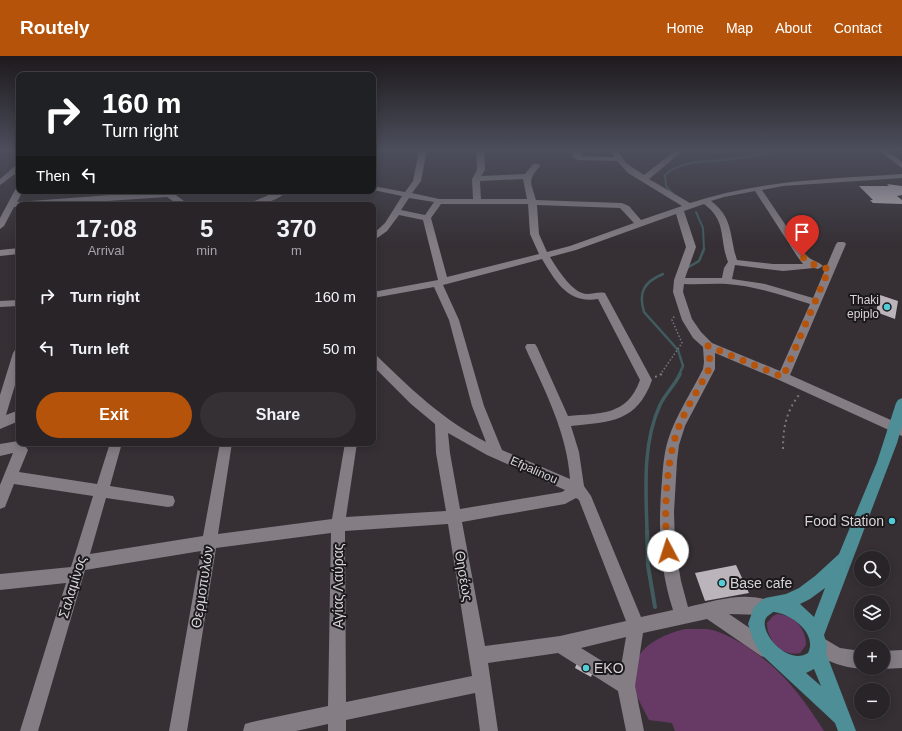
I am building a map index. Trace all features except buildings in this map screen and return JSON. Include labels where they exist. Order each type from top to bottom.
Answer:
[{"type":"main road","points":[[772,654],[791,665],[803,666],[813,661],[844,558],[899,429],[902,403]]},
{"type":"main road","points":[[844,558],[824,580],[810,591],[786,602],[767,606],[760,612],[757,618],[757,626],[759,635],[772,654],[845,724]]},
{"type":"main road","points":[[767,606],[778,604],[792,609],[806,620],[817,644],[845,724]]},
{"type":"street","points":[[376,236],[384,229],[397,212],[407,194],[412,190],[417,182]]},
{"type":"street","points":[[476,182],[477,201]]},
{"type":"street","points":[[527,182],[532,202],[536,238],[544,254],[569,291],[586,298],[601,295],[646,380],[644,390],[640,398],[626,411],[617,415],[564,422]]},
{"type":"street","points":[[647,182],[684,208],[691,247],[679,280],[678,292],[687,320],[697,335],[708,346],[783,377],[809,390],[899,429]]},
{"type":"street","points":[[376,294],[440,282],[585,244],[722,195],[757,188],[819,182]]},
{"type":"street","points":[[757,188],[802,256],[807,262],[814,266]]},
{"type":"street","points":[[376,189],[439,201],[532,202],[622,206],[626,208],[640,224]]},
{"type":"street","points":[[0,226],[17,194]]},
{"type":"street","points":[[97,202],[160,194]]},
{"type":"street","points":[[169,194],[181,202]]},
{"type":"street","points":[[260,202],[279,194]]},
{"type":"street","points":[[439,201],[427,218],[440,282],[454,320],[478,406],[497,453]]},
{"type":"street","points":[[705,201],[719,212],[725,223],[727,228],[730,256],[733,262]]},
{"type":"street","points":[[11,205],[16,205]]},
{"type":"street","points":[[397,212],[427,218]]},
{"type":"street","points":[[783,377],[841,244]]},
{"type":"street","points":[[0,253],[16,251]]},
{"type":"street","points":[[733,262],[774,268],[814,266],[829,269]]},
{"type":"street","points":[[727,281],[729,265],[733,262]]},
{"type":"street","points":[[679,280],[696,282],[727,281],[765,287],[816,302]]},
{"type":"street","points":[[0,304],[16,303]]},
{"type":"street","points":[[679,617],[666,540],[666,508],[672,452],[676,435],[682,420],[709,369],[710,362],[708,346]]},
{"type":"street","points":[[531,347],[564,422],[577,469],[577,490],[584,496],[636,626],[626,686],[635,731]]},
{"type":"street","name":"Efpalinou","points":[[376,362],[410,395],[441,422],[468,439],[577,490]]},
{"type":"street","points":[[0,415],[16,363]]},
{"type":"street","points":[[0,424],[16,416]]},
{"type":"street","name":"Θησέως","points":[[441,422],[443,453],[478,656],[489,731]]},
{"type":"street","name":"Σαλαμίνος","points":[[29,731],[115,446]]},
{"type":"street","name":"Θερμοπυλών","points":[[178,731],[226,446]]},
{"type":"street","name":"Αγίας Λαύρας","points":[[338,722],[338,525],[351,446]]},
{"type":"street","points":[[0,450],[18,447],[21,450],[0,502]]},
{"type":"street","points":[[11,477],[168,501]]},
{"type":"street","points":[[0,582],[210,542],[338,525],[453,517],[565,498],[577,490]]},
{"type":"street","points":[[478,656],[560,644],[732,605],[767,606]]},
{"type":"street","points":[[709,610],[772,654]]},
{"type":"street","points":[[560,644],[626,686]]},
{"type":"street","points":[[817,644],[834,655],[854,659]]},
{"type":"street","points":[[890,660],[902,659]]},
{"type":"street","points":[[252,731],[338,722],[481,684]]},
{"type":"path","points":[[646,380],[662,374],[682,343],[672,320],[682,307]]},
{"type":"path","points":[[783,449],[783,429],[790,408],[800,395],[809,390]]},
{"type":"shaded area","points":[[777,614],[794,620],[804,633],[806,645],[800,653],[788,653],[782,650],[770,636],[767,623]]},
{"type":"shaded area","points":[[685,629],[707,629],[717,632],[737,641],[759,655],[790,684],[824,731],[675,731],[672,723],[649,720],[637,696],[633,683],[633,671],[636,662],[647,646],[655,640]]},
{"type":"waterway","points":[[666,182],[666,186],[673,194]]},
{"type":"waterway","points":[[696,212],[703,228],[704,249]]},
{"type":"waterway","points":[[687,268],[699,261],[704,249]]},
{"type":"waterway","points":[[663,274],[651,280],[644,288],[642,293],[642,305],[644,312],[678,350],[683,366],[679,375]]},
{"type":"waterway","points":[[647,532],[646,467],[650,435],[660,405],[680,374]]},
{"type":"waterway","points":[[647,531],[648,566],[655,607]]},
{"type":"place","name":"Thaki epiplo","points":[[887,307]]},
{"type":"place","name":"Food Station","points":[[892,521]]},
{"type":"place","name":"Base cafe","points":[[722,583]]},
{"type":"place","name":"EKO","points":[[586,668]]},
{"type":"route","points":[[668,551],[666,540],[666,508],[672,452],[676,435],[682,420],[709,369],[710,355],[708,346],[783,377],[829,269],[814,266],[807,262],[802,256]]}]
